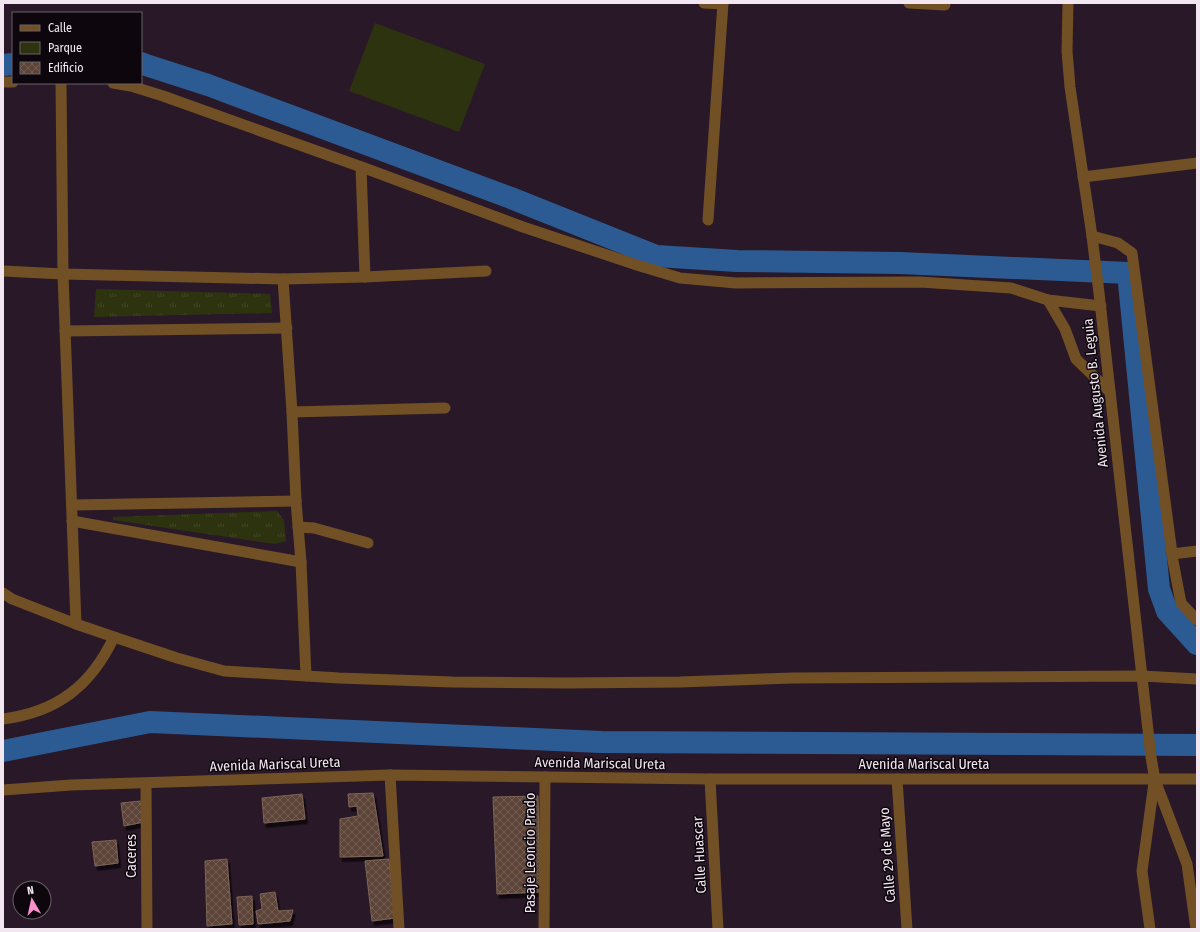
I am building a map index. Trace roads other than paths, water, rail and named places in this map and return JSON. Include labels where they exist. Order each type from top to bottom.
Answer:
[{"type":"street","points":[[704,3],[723,4],[708,220]]},
{"type":"street","points":[[909,3],[945,5]]},
{"type":"street","name":"Avenida Augusto B. Leguia","points":[[1068,3],[1067,51],[1070,87],[1101,306],[1154,780],[1187,864],[1196,929]]},
{"type":"street","points":[[61,84],[63,274],[76,624]]},
{"type":"street","points":[[119,84],[131,86],[163,96],[523,227],[680,278],[736,283],[942,283],[1010,288],[1048,300],[1101,306]]},
{"type":"street","points":[[1083,177],[1197,163]]},
{"type":"street","points":[[361,167],[365,277]]},
{"type":"street","points":[[1092,236],[1118,243],[1132,253],[1172,554],[1181,603],[1197,620]]},
{"type":"street","points":[[3,271],[63,274],[284,279],[365,277],[486,271]]},
{"type":"street","points":[[284,279],[296,501],[301,562],[306,676]]},
{"type":"street","points":[[1048,300],[1065,329],[1076,359],[1110,392]]},
{"type":"street","points":[[65,331],[287,328]]},
{"type":"street","points":[[292,412],[445,408]]},
{"type":"street","points":[[72,505],[296,501]]},
{"type":"street","points":[[72,521],[301,562]]},
{"type":"street","points":[[298,527],[314,528],[368,543]]},
{"type":"street","points":[[1172,554],[1197,551]]},
{"type":"street","points":[[3,593],[12,599],[76,624],[177,658],[224,671],[452,682],[566,683],[680,682],[793,678],[1142,676],[1197,679]]},
{"type":"street","points":[[3,719],[16,717],[51,706],[67,696],[82,684],[95,670],[106,654],[114,637]]},
{"type":"street","points":[[390,775],[399,929]]},
{"type":"street","name":"Avenida Mariscal Ureta","points":[[3,790],[71,785],[146,784],[390,775],[710,779],[1197,779]]},
{"type":"street","name":"Pasaje Leoncio Prado","points":[[544,929],[545,777]]},
{"type":"street","name":"Calle Huascar","points":[[710,779],[718,929]]},
{"type":"street","name":"Calle 29 de Mayo","points":[[897,779],[907,929]]},
{"type":"street","name":"Avenida Augusto B. Leguia","points":[[1150,929],[1142,871],[1154,780]]},
{"type":"street","name":"Caceres","points":[[146,784],[147,929]]},
{"type":"waterway","points":[[142,63],[208,85],[511,198],[656,256],[737,261],[900,263],[1128,273],[1159,589],[1167,611],[1197,644]]},
{"type":"waterway","points":[[3,65],[12,64]]},
{"type":"waterway","points":[[3,751],[150,722],[601,742],[1197,745]]}]
